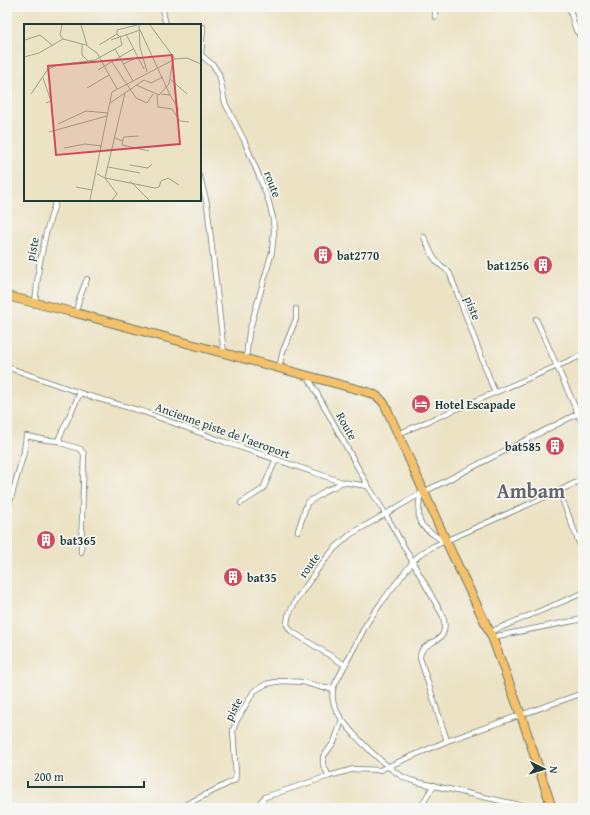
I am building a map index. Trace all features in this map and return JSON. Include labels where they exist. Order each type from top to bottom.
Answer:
[{"type":"highway","points":[[7,296],[76,313],[360,390],[382,399],[445,542],[491,634],[521,715],[552,808]]},
{"type":"street","points":[[162,7],[166,24]]},
{"type":"street","points":[[434,7],[434,17]]},
{"type":"street","points":[[569,7],[576,30],[583,40]]},
{"type":"street","name":"route","points":[[203,27],[201,55],[213,65],[219,74],[224,103],[244,140],[260,176],[273,218],[274,231],[272,252],[249,332],[246,359]]},
{"type":"street","points":[[201,181],[207,204],[224,354]]},
{"type":"street","name":"piste","points":[[35,303],[40,258],[56,201]]},
{"type":"street","name":"piste","points":[[424,237],[434,258],[450,274],[495,393]]},
{"type":"street","points":[[76,313],[79,299],[87,279]]},
{"type":"street","points":[[279,368],[283,351],[296,319],[296,309]]},
{"type":"street","points":[[536,320],[583,425]]},
{"type":"street","points":[[398,434],[583,355]]},
{"type":"street","name":"Ancienne piste de l'aeroport","points":[[7,367],[80,393],[144,412],[225,442],[342,482],[368,486]]},
{"type":"street","name":"Route","points":[[308,377],[368,486]]},
{"type":"street","points":[[59,441],[60,435],[80,393]]},
{"type":"street","name":"route","points":[[345,665],[290,631],[287,625],[287,620],[296,600],[328,555],[351,534],[422,492],[577,414]]},
{"type":"street","points":[[7,512],[24,452],[26,436],[59,441],[80,449],[84,454],[81,552]]},
{"type":"street","points":[[241,503],[263,490],[276,459]]},
{"type":"street","points":[[533,808],[405,778],[388,766],[342,720],[333,703],[333,688],[367,623],[412,563],[425,550],[583,479]]},
{"type":"street","points":[[298,531],[307,503],[326,490],[334,488],[342,482]]},
{"type":"street","points":[[368,486],[443,616],[445,623],[443,635],[420,654],[426,678],[447,741]]},
{"type":"street","points":[[559,491],[583,553]]},
{"type":"street","points":[[422,492],[418,510],[420,524],[445,542]]},
{"type":"street","points":[[491,634],[583,593]]},
{"type":"street","points":[[491,634],[583,619]]},
{"type":"street","name":"piste","points":[[179,808],[235,780],[234,727],[251,695],[258,688],[270,683],[287,681],[303,682],[324,688],[333,688]]},
{"type":"street","points":[[256,808],[263,798],[348,770],[380,770],[447,741],[583,693]]},
{"type":"street","points":[[329,776],[324,765],[323,757],[334,742],[342,720]]},
{"type":"street","points":[[420,808],[434,785]]},
{"type":"place","name":"bat2770","points":[[323,255]]},
{"type":"place","name":"bat1256","points":[[543,265]]},
{"type":"place","name":"Hotel Escapade","points":[[421,404]]},
{"type":"place","name":"bat585","points":[[555,446]]},
{"type":"place","name":"bat365","points":[[46,540]]},
{"type":"place","name":"bat35","points":[[233,577]]},
{"type":"district","name":"Ambam","points":[[531,490]]}]
